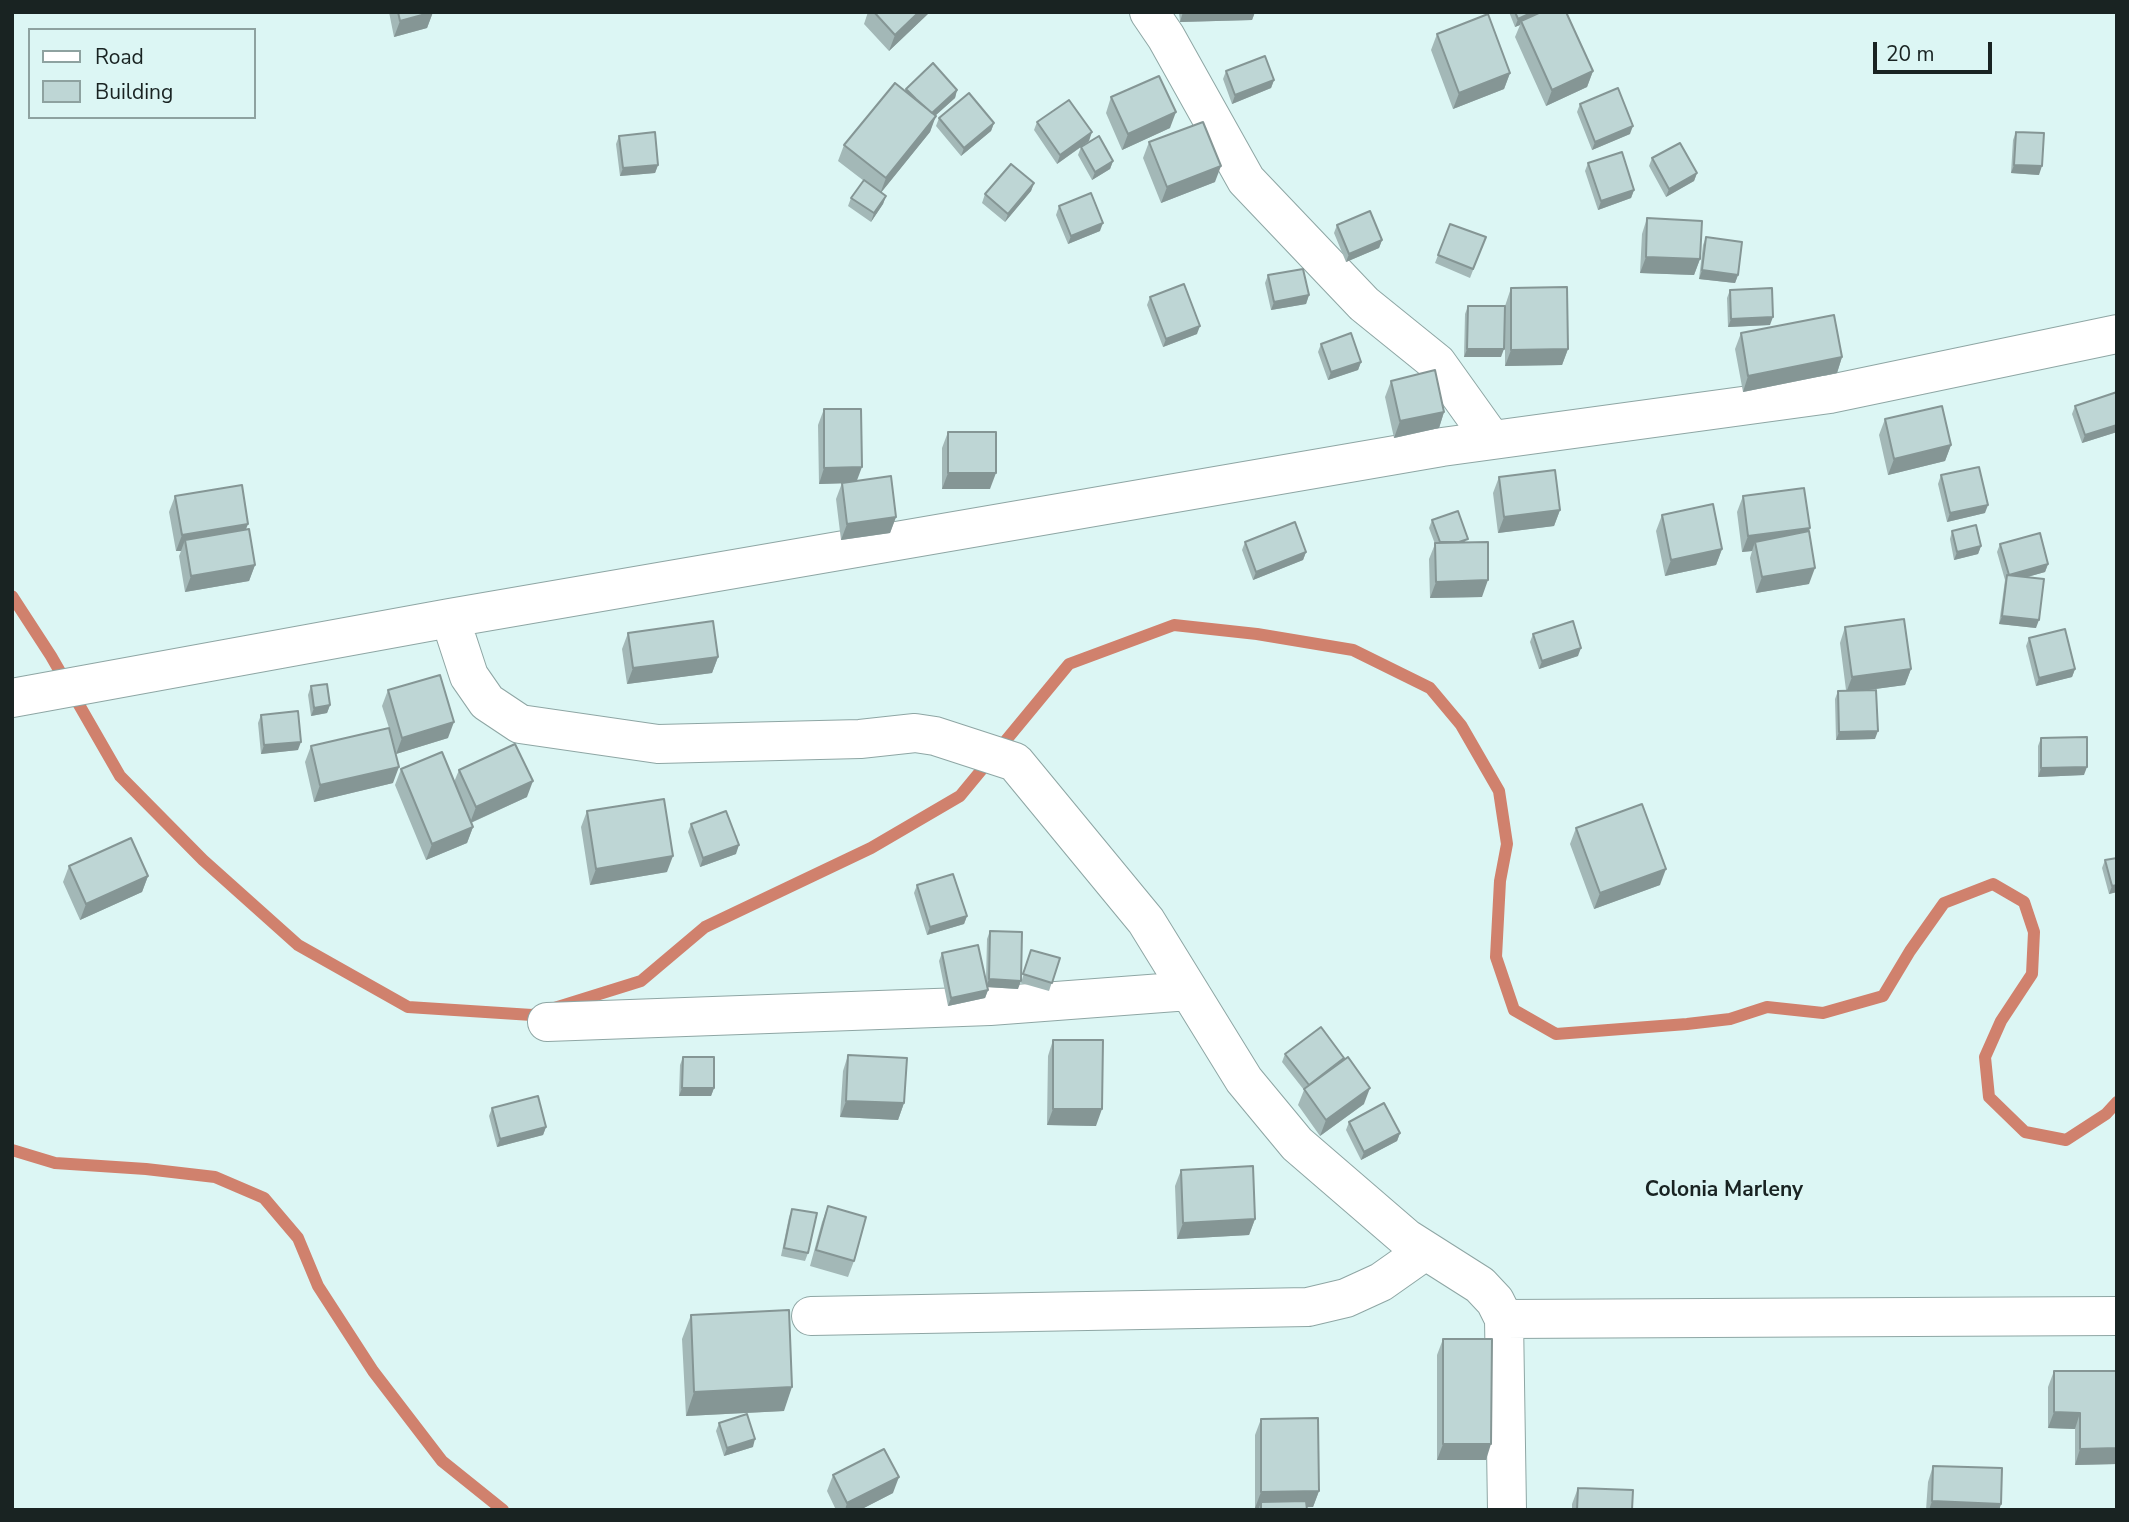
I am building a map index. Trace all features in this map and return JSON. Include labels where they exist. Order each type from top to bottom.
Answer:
[{"type":"street","points":[[1149,12],[1166,37],[1246,180],[1364,304],[1437,363],[1492,440]]},
{"type":"street","points":[[29,696],[450,618],[1492,440],[1830,394],[2117,334]]},
{"type":"street","points":[[450,618],[469,676],[487,702],[520,724],[658,744],[860,739],[915,733],[935,736],[1015,762],[1146,921],[1244,1080],[1297,1144],[1406,1238],[1480,1285],[1495,1301],[1504,1319],[1507,1510]]},
{"type":"street","points":[[547,1022],[990,1006],[1189,991]]},
{"type":"street","points":[[811,1316],[1308,1307],[1346,1298],[1381,1283],[1425,1251]]},
{"type":"street","points":[[1504,1319],[2117,1316]]},
{"type":"building","points":[[398,12],[433,12],[400,21]]},
{"type":"building","points":[[874,12],[919,12],[895,35]]},
{"type":"building","points":[[1515,12],[1533,12],[1518,19]]},
{"type":"building","points":[[1541,12],[1566,12],[1593,71],[1552,90],[1521,21]]},
{"type":"building","points":[[1488,14],[1510,73],[1459,93],[1437,34]]},
{"type":"building","points":[[1265,56],[1274,80],[1235,95],[1226,71]]},
{"type":"building","points":[[933,63],[957,90],[932,113],[906,89]]},
{"type":"building","points":[[1159,76],[1176,112],[1128,134],[1111,97]]},
{"type":"building","points":[[895,83],[936,116],[886,178],[844,145]]},
{"type":"building","points":[[1618,88],[1633,126],[1595,142],[1580,104]]},
{"type":"building","points":[[969,93],[994,123],[964,148],[939,118]]},
{"type":"building","points":[[1069,100],[1092,132],[1060,155],[1037,122]]},
{"type":"building","points":[[1203,122],[1221,166],[1167,187],[1149,142]]},
{"type":"building","points":[[655,132],[658,165],[623,168],[619,136]]},
{"type":"building","points":[[2016,132],[2044,133],[2042,166],[2014,165]]},
{"type":"building","points":[[1099,136],[1113,161],[1095,172],[1081,147]]},
{"type":"building","points":[[1680,143],[1697,173],[1669,189],[1652,158]]},
{"type":"building","points":[[1622,152],[1634,190],[1601,201],[1588,163]]},
{"type":"building","points":[[1011,164],[1034,183],[1008,214],[985,194]]},
{"type":"building","points":[[864,180],[886,196],[874,213],[851,198]]},
{"type":"building","points":[[1091,193],[1103,223],[1071,236],[1059,206]]},
{"type":"building","points":[[1370,211],[1382,240],[1349,254],[1337,225]]},
{"type":"building","points":[[1647,218],[1702,221],[1700,259],[1646,257]]},
{"type":"building","points":[[1450,224],[1486,237],[1473,269],[1438,255]]},
{"type":"building","points":[[1706,237],[1742,242],[1738,275],[1702,270]]},
{"type":"building","points":[[1303,269],[1309,295],[1274,302],[1268,275]]},
{"type":"building","points":[[1184,284],[1200,326],[1166,339],[1150,297]]},
{"type":"building","points":[[1567,287],[1568,349],[1511,350],[1511,288]]},
{"type":"building","points":[[1772,288],[1773,317],[1731,319],[1730,290]]},
{"type":"building","points":[[1468,306],[1505,306],[1504,349],[1467,349]]},
{"type":"building","points":[[1834,315],[1842,357],[1748,376],[1741,333]]},
{"type":"building","points":[[1351,333],[1361,362],[1331,372],[1321,344]]},
{"type":"building","points":[[1435,370],[1444,412],[1400,421],[1391,381]]},
{"type":"building","points":[[2117,392],[2117,425],[2085,435],[2075,406]]},
{"type":"building","points":[[1942,406],[1951,445],[1894,459],[1885,419]]},
{"type":"building","points":[[824,409],[861,409],[862,467],[824,468]]},
{"type":"building","points":[[948,432],[996,432],[996,473],[948,473]]},
{"type":"building","points":[[1979,467],[1988,505],[1950,513],[1941,475]]},
{"type":"building","points":[[1555,470],[1560,510],[1504,517],[1499,477]]},
{"type":"building","points":[[891,476],[896,517],[847,524],[842,483]]},
{"type":"building","points":[[242,485],[248,524],[182,535],[175,496]]},
{"type":"building","points":[[1804,488],[1810,528],[1748,536],[1743,496]]},
{"type":"building","points":[[1713,504],[1722,549],[1671,560],[1662,515]]},
{"type":"building","points":[[1458,511],[1468,539],[1440,542],[1432,520]]},
{"type":"building","points":[[1295,522],[1306,552],[1256,572],[1245,542]]},
{"type":"building","points":[[1976,525],[1981,546],[1957,552],[1952,531]]},
{"type":"building","points":[[249,529],[255,565],[191,576],[185,540]]},
{"type":"building","points":[[1809,531],[1815,568],[1762,577],[1755,542]]},
{"type":"building","points":[[2040,533],[2048,564],[2009,575],[2000,544]]},
{"type":"building","points":[[1488,542],[1488,580],[1436,582],[1435,543]]},
{"type":"building","points":[[2007,575],[2044,579],[2039,620],[2002,616]]},
{"type":"building","points":[[1904,619],[1911,669],[1852,677],[1845,627]]},
{"type":"building","points":[[713,621],[718,657],[633,668],[628,633]]},
{"type":"building","points":[[1573,621],[1581,648],[1542,661],[1533,634]]},
{"type":"building","points":[[2065,629],[2075,669],[2039,678],[2029,638]]},
{"type":"building","points":[[440,675],[454,722],[402,738],[388,690]]},
{"type":"building","points":[[327,684],[330,705],[314,708],[311,686]]},
{"type":"building","points":[[1876,690],[1878,731],[1839,732],[1838,691]]},
{"type":"building","points":[[298,711],[301,742],[264,745],[261,715]]},
{"type":"building","points":[[389,728],[399,767],[320,785],[311,746]]},
{"type":"building","points":[[2087,737],[2087,767],[2041,768],[2041,738]]},
{"type":"building","points":[[515,744],[533,781],[476,807],[459,770]]},
{"type":"building","points":[[442,752],[473,827],[432,844],[401,769]]},
{"type":"building","points":[[664,799],[673,856],[596,869],[587,811]]},
{"type":"building","points":[[1642,804],[1666,869],[1600,893],[1576,828]]},
{"type":"building","points":[[726,811],[739,845],[703,858],[691,824]]},
{"type":"building","points":[[131,838],[148,876],[86,904],[69,866]]},
{"type":"building","points":[[2117,858],[2117,885],[2112,886],[2105,860]]},
{"type":"building","points":[[953,874],[967,916],[930,927],[917,885]]},
{"type":"building","points":[[990,931],[1022,932],[1021,981],[989,979]]},
{"type":"building","points":[[978,945],[988,990],[951,998],[942,953]]},
{"type":"building","points":[[1031,950],[1060,958],[1052,983],[1023,974]]},
{"type":"building","points":[[1321,1027],[1344,1058],[1309,1085],[1285,1054]]},
{"type":"building","points":[[1053,1040],[1103,1040],[1102,1109],[1053,1109]]},
{"type":"building","points":[[848,1055],[907,1058],[904,1103],[846,1101]]},
{"type":"building","points":[[683,1057],[714,1057],[714,1088],[682,1088]]},
{"type":"building","points":[[1348,1057],[1370,1088],[1326,1120],[1304,1089]]},
{"type":"building","points":[[538,1096],[546,1127],[500,1139],[492,1108]]},
{"type":"building","points":[[1384,1103],[1400,1133],[1364,1152],[1349,1122]]},
{"type":"building","points":[[1253,1166],[1255,1219],[1183,1223],[1181,1170]]},
{"type":"building","points":[[828,1206],[866,1217],[854,1261],[816,1250]]},
{"type":"building","points":[[792,1209],[817,1213],[808,1253],[784,1248]]},
{"type":"building","points":[[789,1310],[792,1387],[694,1392],[691,1315]]},
{"type":"building","points":[[1443,1339],[1492,1339],[1491,1444],[1443,1444]]},
{"type":"building","points":[[2054,1371],[2117,1371],[2117,1448],[2080,1449],[2080,1413],[2054,1412]]},
{"type":"building","points":[[747,1414],[755,1439],[727,1448],[719,1423]]},
{"type":"building","points":[[1318,1418],[1319,1491],[1261,1492],[1261,1419]]},
{"type":"building","points":[[884,1449],[899,1477],[847,1503],[833,1475]]},
{"type":"building","points":[[1933,1466],[2002,1468],[2001,1504],[1932,1501]]},
{"type":"building","points":[[1578,1488],[1633,1490],[1632,1510],[1577,1510]]},
{"type":"building","points":[[1306,1501],[1307,1510],[1261,1510],[1261,1502]]},
{"type":"building","points":[[1999,1508],[1999,1510],[1967,1510]]},
{"type":"waterway","points":[[12,596],[51,656],[120,776],[203,860],[298,945],[408,1007],[532,1015],[641,981],[705,927],[871,848],[960,796],[1069,664],[1174,625],[1257,634],[1353,650],[1430,688],[1461,725],[1499,791],[1507,844],[1500,881],[1496,957],[1514,1010],[1556,1034],[1730,1019],[1767,1007],[1823,1013],[1883,996],[1910,951],[1944,903],[1993,884],[2024,902],[2034,932],[2032,974],[2001,1021],[1985,1057],[1989,1097],[2025,1132],[2066,1140],[2106,1114],[2117,1102]]},
{"type":"waterway","points":[[12,1150],[55,1163],[215,1177],[264,1198],[298,1238],[318,1286],[373,1371],[442,1461],[503,1510]]},
{"type":"district","name":"Colonia Marleny","points":[[1724,1191]]}]
